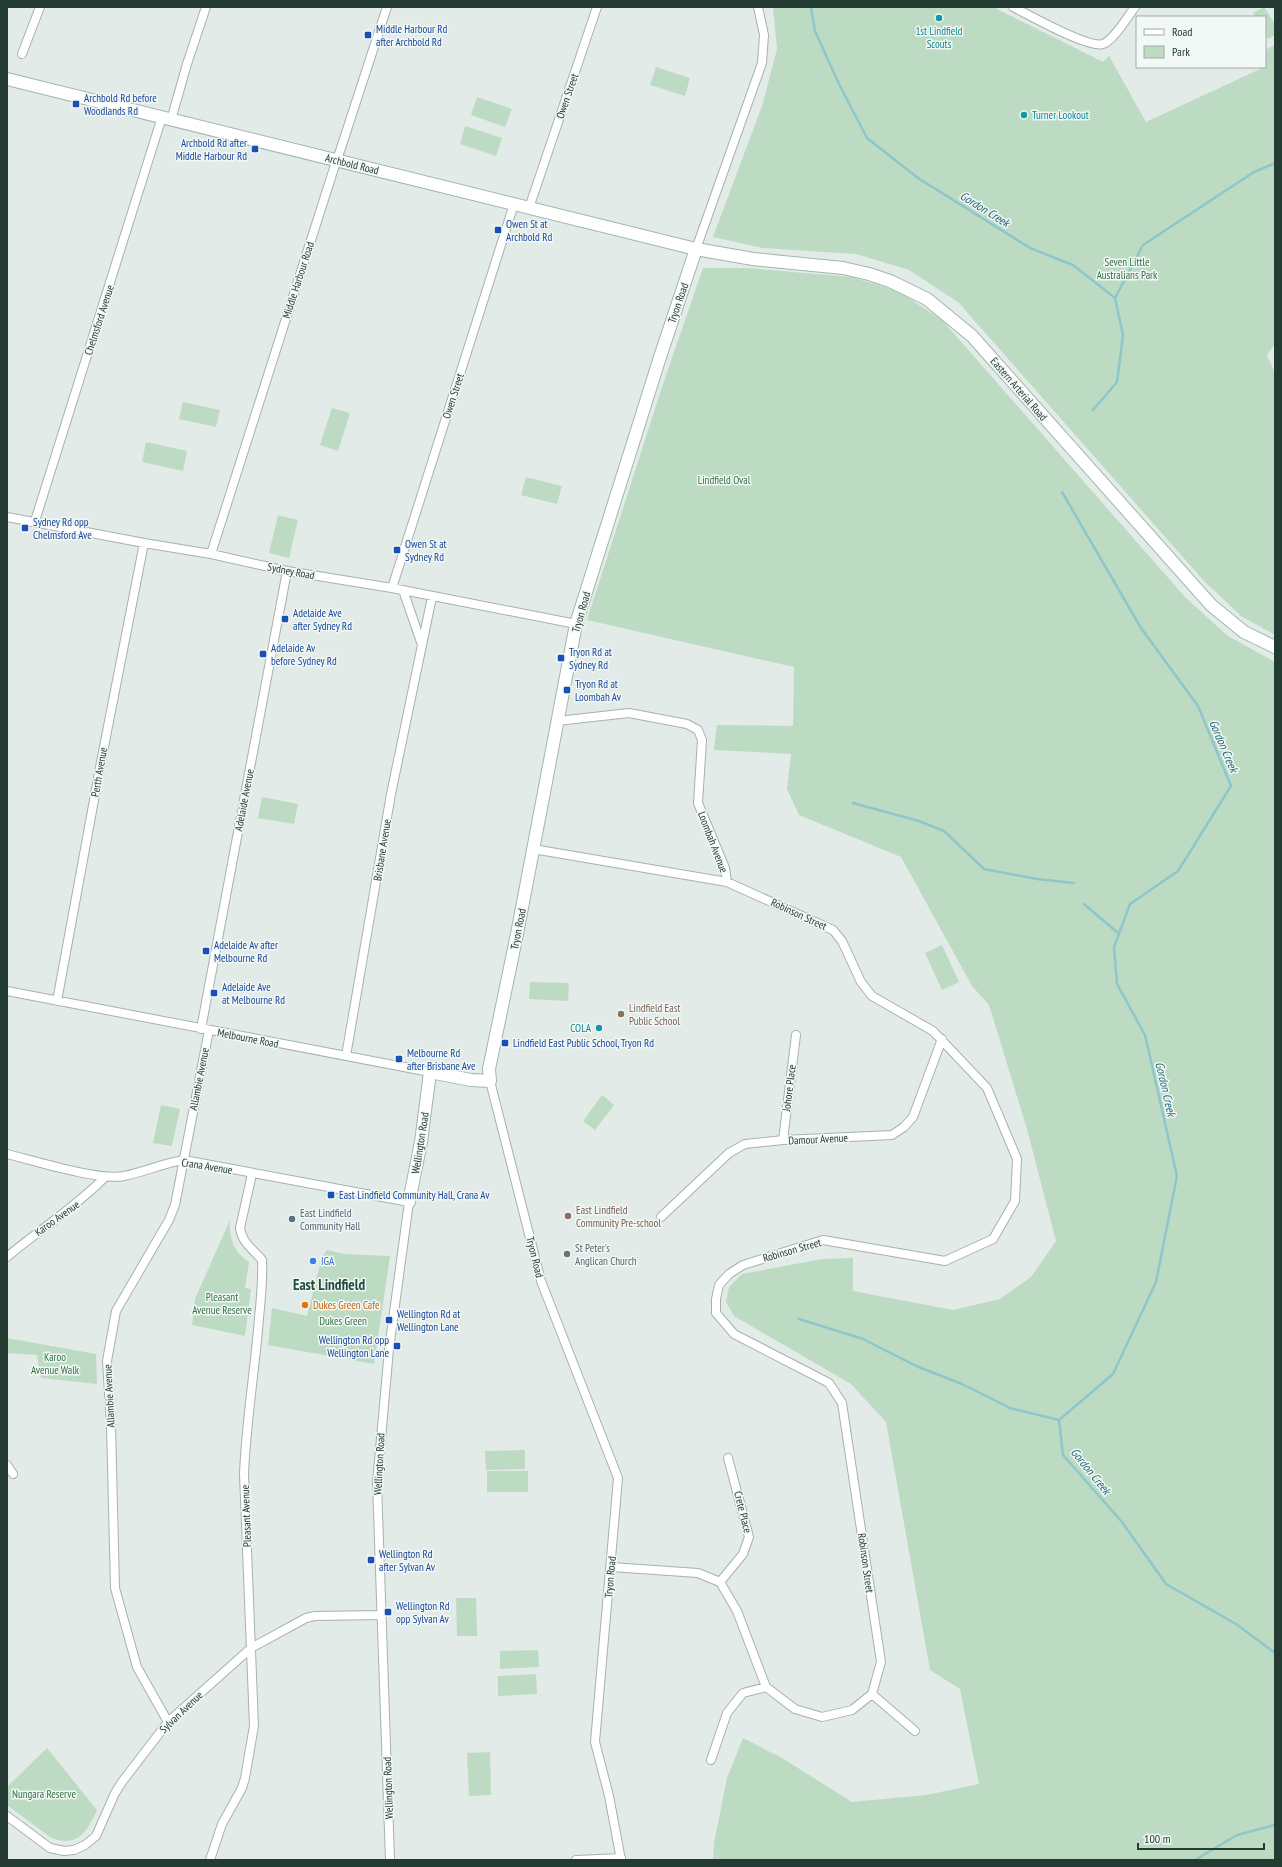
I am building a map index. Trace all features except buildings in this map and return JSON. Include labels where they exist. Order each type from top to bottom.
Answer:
[{"type":"main road","name":"Archbold Road","points":[[7,79],[696,249]]},
{"type":"main road","name":"Tryon Road","points":[[490,1081],[489,1069],[576,624],[661,354],[696,249]]},
{"type":"main road","name":"Eastern Arterial Road","points":[[696,249],[753,259],[843,268],[890,281],[927,299],[972,336],[1211,605],[1244,632],[1275,647]]},
{"type":"main road","name":"Melbourne Road","points":[[430,1072],[471,1080],[490,1081]]},
{"type":"main road","name":"Wellington Road","points":[[409,1202],[421,1142],[430,1072]]},
{"type":"street","points":[[22,54],[40,7]]},
{"type":"street","name":"Chelmsford Avenue","points":[[35,521],[166,118],[187,64],[206,7]]},
{"type":"street","name":"Middle Harbour Road","points":[[211,554],[387,7]]},
{"type":"street","name":"Owen Street","points":[[529,208],[596,7]]},
{"type":"street","name":"Tryon Road","points":[[696,249],[762,63],[764,35],[758,7]]},
{"type":"street","points":[[1013,7],[1082,41],[1096,45],[1103,44],[1110,39],[1135,7]]},
{"type":"street","name":"Owen Street","points":[[392,588],[514,204]]},
{"type":"street","name":"Sydney Road","points":[[7,517],[211,554],[287,571],[403,590],[432,597],[576,624]]},
{"type":"street","name":"Perth Avenue","points":[[58,1001],[101,762],[144,543]]},
{"type":"street","name":"Adelaide Avenue","points":[[205,1029],[287,571]]},
{"type":"street","points":[[403,590],[422,645]]},
{"type":"street","name":"Brisbane Avenue","points":[[346,1056],[391,794],[432,597]]},
{"type":"street","name":"Loombah Avenue","points":[[557,721],[629,713],[687,724],[698,730],[702,740],[698,803],[725,868],[727,882]]},
{"type":"street","name":"Robinson Street","points":[[533,849],[727,882],[833,930],[842,941],[861,982],[872,996],[934,1031],[987,1088],[1017,1159],[1015,1201],[993,1239],[945,1261],[823,1240],[742,1265],[729,1274],[719,1285],[716,1299],[716,1314],[734,1334],[829,1383],[842,1403],[881,1662],[872,1694]]},
{"type":"street","name":"Melbourne Road","points":[[7,991],[430,1072]]},
{"type":"street","name":"Allambie Avenue","points":[[168,1722],[137,1666],[115,1588],[111,1425],[107,1361],[116,1311],[169,1220],[174,1205],[184,1160],[205,1029]]},
{"type":"street","name":"Johore Place","points":[[783,1140],[796,1035]]},
{"type":"street","name":"Damour Avenue","points":[[661,1217],[729,1153],[745,1144],[783,1140],[892,1135],[904,1127],[914,1117],[942,1038]]},
{"type":"street","name":"Tryon Road","points":[[490,1081],[541,1281],[618,1478],[612,1567],[595,1742],[609,1796],[621,1859]]},
{"type":"street","name":"Crana Avenue","points":[[7,1154],[105,1177],[124,1176],[169,1162],[184,1160],[252,1174],[409,1202]]},
{"type":"street","name":"Pleasant Avenue","points":[[210,1860],[222,1824],[242,1788],[254,1726],[255,1701],[251,1648],[245,1467],[263,1272],[262,1260],[247,1245],[240,1228],[252,1174]]},
{"type":"street","name":"Karoo Avenue","points":[[7,1257],[36,1232],[86,1197],[105,1177]]},
{"type":"street","name":"Wellington Road","points":[[390,1860],[377,1483],[389,1349],[409,1202]]},
{"type":"street","name":"Crete Place","points":[[720,1582],[743,1554],[749,1537],[728,1458]]},
{"type":"street","points":[[7,1465],[13,1474]]},
{"type":"street","points":[[612,1567],[698,1573],[720,1582],[737,1611],[766,1687],[795,1709],[822,1717],[852,1710],[872,1694],[915,1731]]},
{"type":"street","name":"Sylvan Avenue","points":[[7,1816],[50,1848],[69,1851],[86,1845],[96,1836],[115,1793],[122,1782],[168,1722],[251,1648],[306,1618],[315,1616],[381,1615]]},
{"type":"street","points":[[711,1760],[727,1713],[743,1693],[766,1687]]},
{"type":"street","points":[[576,1860],[621,1859]]},
{"type":"green space","name":"Seven Little Australians Park","points":[[773,7],[993,7],[1103,62],[1109,56],[1146,122],[1260,68],[1266,68],[1266,50],[1275,45],[1275,344],[1267,355],[1275,373],[1275,635],[1241,616],[1204,581],[958,302],[909,270],[856,254],[763,248],[713,237],[762,106],[777,49]]},
{"type":"green space","points":[[1264,7],[1275,24],[1275,35],[1268,39],[1266,36],[1266,16],[1254,16],[1253,13]]},
{"type":"green space","points":[[656,67],[690,78],[685,96],[650,85]]},
{"type":"green space","points":[[477,97],[512,109],[505,127],[471,115]]},
{"type":"green space","points":[[465,126],[502,138],[496,156],[460,144]]},
{"type":"green space","name":"Lindfield Oval","points":[[703,268],[749,268],[851,277],[898,291],[942,320],[1185,597],[1228,636],[1275,662],[1275,1860],[713,1860],[714,1843],[727,1778],[743,1738],[782,1758],[852,1802],[926,1795],[979,1784],[960,1689],[930,1670],[886,1422],[851,1384],[734,1316],[726,1302],[729,1287],[742,1274],[822,1259],[853,1258],[853,1291],[953,1310],[1000,1299],[1031,1277],[1056,1241],[1027,1129],[989,1005],[972,986],[901,857],[799,815],[787,789],[791,754],[714,750],[717,725],[793,726],[794,667],[587,620],[662,387]]},
{"type":"green space","points":[[183,402],[220,410],[216,427],[179,419]]},
{"type":"green space","points":[[332,408],[350,413],[338,451],[320,445]]},
{"type":"green space","points":[[146,442],[187,451],[183,471],[142,462]]},
{"type":"green space","points":[[526,477],[562,486],[557,504],[521,495]]},
{"type":"green space","points":[[278,515],[298,520],[289,558],[269,553]]},
{"type":"green space","points":[[262,797],[298,804],[294,824],[258,818]]},
{"type":"green space","points":[[942,945],[959,982],[942,990],[925,953]]},
{"type":"green space","points":[[530,982],[569,983],[568,1001],[529,999]]},
{"type":"green space","points":[[602,1095],[614,1105],[595,1130],[583,1121]]},
{"type":"green space","points":[[161,1105],[180,1109],[172,1146],[153,1143]]},
{"type":"green space","name":"Pleasant Avenue Reserve","points":[[230,1220],[230,1233],[233,1244],[239,1253],[249,1262],[245,1288],[251,1289],[245,1336],[192,1325],[195,1299]]},
{"type":"green space","name":"Dukes Green","points":[[327,1250],[344,1254],[390,1256],[374,1364],[268,1345],[272,1308],[307,1316],[322,1257]]},
{"type":"green space","name":"Karoo Avenue Walk","points":[[7,1338],[96,1354],[97,1384],[41,1378],[37,1355],[7,1353]]},
{"type":"green space","points":[[525,1450],[525,1469],[486,1470],[485,1451]]},
{"type":"green space","points":[[487,1471],[528,1471],[528,1492],[487,1492]]},
{"type":"green space","points":[[456,1598],[476,1598],[477,1636],[457,1636]]},
{"type":"green space","points":[[538,1650],[539,1667],[500,1669],[500,1651]]},
{"type":"green space","points":[[536,1674],[537,1694],[498,1696],[498,1676]]},
{"type":"green space","name":"Nungara Reserve","points":[[47,1748],[97,1810],[85,1831],[74,1840],[59,1840],[50,1837],[7,1805],[7,1787]]},
{"type":"green space","points":[[490,1752],[491,1795],[469,1796],[467,1753]]},
{"type":"waterway","name":"Gordon Creek","points":[[811,7],[815,31],[839,84],[867,138],[918,178],[1030,248],[1073,265],[1115,298],[1123,335],[1117,382],[1093,410]]},
{"type":"waterway","points":[[1115,298],[1143,245],[1254,172],[1275,163]]},
{"type":"waterway","name":"Gordon Creek","points":[[1062,492],[1141,628],[1198,706],[1231,786],[1178,871],[1130,904],[1114,947],[1117,984],[1145,1035],[1177,1176],[1156,1282],[1113,1374],[1059,1420],[1063,1455],[1122,1522],[1166,1584],[1236,1624],[1275,1653]]},
{"type":"waterway","points":[[853,803],[919,821],[944,831],[984,869],[1037,879],[1074,883]]},
{"type":"waterway","points":[[1084,904],[1118,933]]},
{"type":"waterway","points":[[799,1319],[863,1339],[916,1366],[962,1384],[1010,1408],[1059,1420]]},
{"type":"waterway","name":"Gordon Creek","points":[[1195,1860],[1237,1835],[1275,1825]]},
{"type":"place","name":"1st Lindfield Scouts","points":[[939,18]]},
{"type":"place","name":"Middle Harbour Rd after Archbold Rd","points":[[368,35]]},
{"type":"place","name":"Archbold Rd before Woodlands Rd","points":[[76,104]]},
{"type":"place","name":"Turner Lookout","points":[[1024,115]]},
{"type":"place","name":"Archbold Rd after Middle Harbour Rd","points":[[255,149]]},
{"type":"place","name":"Owen St at Archbold Rd","points":[[498,230]]},
{"type":"place","name":"Sydney Rd opp Chelmsford Ave","points":[[25,528]]},
{"type":"place","name":"Owen St at Sydney Rd","points":[[397,550]]},
{"type":"place","name":"Adelaide Ave after Sydney Rd","points":[[285,619]]},
{"type":"place","name":"Adelaide Av before Sydney Rd","points":[[263,654]]},
{"type":"place","name":"Tryon Rd at Sydney Rd","points":[[561,658]]},
{"type":"place","name":"Tryon Rd at Loombah Av","points":[[567,690]]},
{"type":"place","name":"Adelaide Av after Melbourne Rd","points":[[206,951]]},
{"type":"place","name":"Adelaide Ave at Melbourne Rd","points":[[214,993]]},
{"type":"place","name":"Lindfield East Public School","points":[[621,1014]]},
{"type":"place","name":"COLA","points":[[599,1028]]},
{"type":"place","name":"Lindfield East Public School, Tryon Rd","points":[[505,1043]]},
{"type":"place","name":"Melbourne Rd after Brisbane Ave","points":[[399,1059]]},
{"type":"place","name":"East Lindfield Community Hall, Crana Av","points":[[331,1195]]},
{"type":"place","name":"East Lindfield Community Pre-school","points":[[568,1216]]},
{"type":"place","name":"East Lindfield Community Hall","points":[[292,1219]]},
{"type":"place","name":"St Peter's Anglican Church","points":[[567,1254]]},
{"type":"place","name":"IGA","points":[[313,1261]]},
{"type":"place","name":"Dukes Green Cafe","points":[[305,1305]]},
{"type":"place","name":"Wellington Rd at Wellington Lane","points":[[389,1320]]},
{"type":"place","name":"Wellington Rd opp Wellington Lane","points":[[397,1346]]},
{"type":"place","name":"Wellington Rd after Sylvan Av","points":[[371,1560]]},
{"type":"place","name":"Wellington Rd opp Sylvan Av","points":[[388,1612]]},
{"type":"district","name":"East Lindfield","points":[[329,1284]]}]
